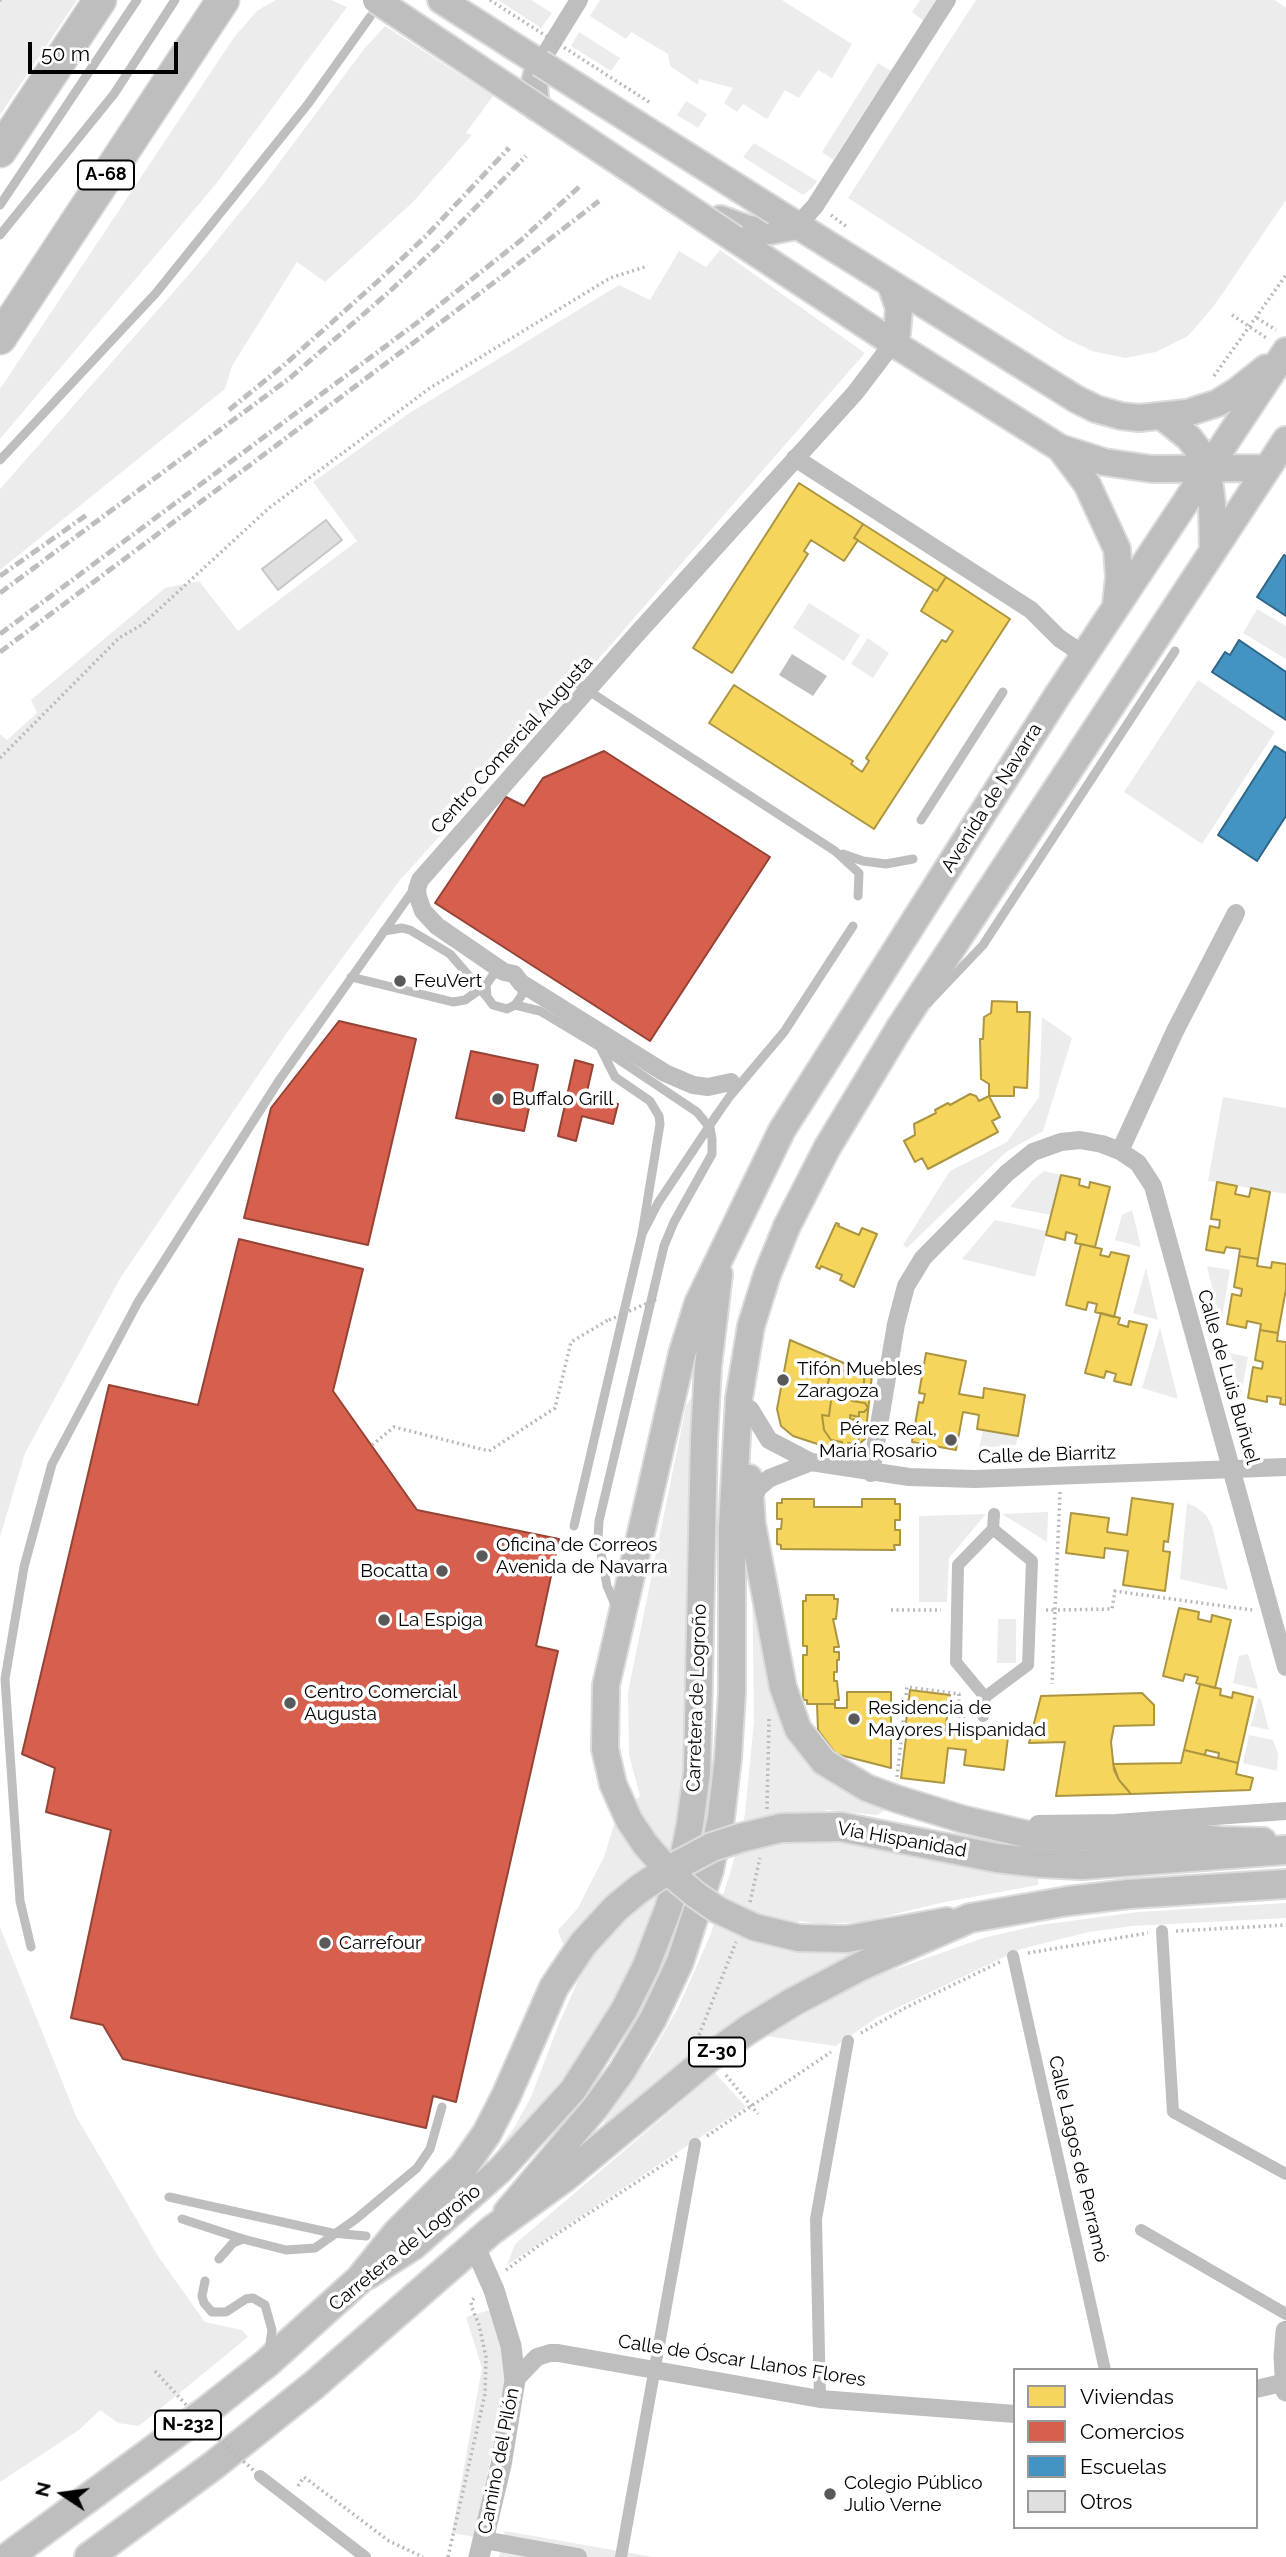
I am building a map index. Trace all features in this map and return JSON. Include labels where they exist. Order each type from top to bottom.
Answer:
[{"type":"highway","points":[[0,151],[100,0]]},
{"type":"highway","name":"A-68","points":[[0,338],[223,5]]},
{"type":"highway","name":"Vía Hispanidad","points":[[359,2280],[387,2237],[464,2166],[487,2133],[554,1987],[583,1944],[615,1908],[639,1889],[712,1847],[781,1828],[841,1827],[997,1858],[1041,1864],[1082,1865],[1286,1850]]},
{"type":"highway","name":"Z-30","points":[[483,2238],[565,2177],[710,2057],[793,2002],[861,1966],[970,1918],[1117,1895],[1286,1884]]},
{"type":"highway","name":"Carretera de Logroño","points":[[89,2557],[214,2465],[314,2385],[483,2238]]},
{"type":"highway","name":"Carretera de Logroño","points":[[8,2557],[205,2412],[267,2363],[359,2280]]},
{"type":"main road","points":[[440,0],[1076,399],[1121,416],[1163,417],[1187,413],[1218,403],[1237,391],[1278,342]]},
{"type":"main road","points":[[373,8],[536,107],[694,211],[742,234],[893,343],[1060,448],[1124,466],[1208,470],[1266,468]]},
{"type":"main road","points":[[536,107],[534,85],[540,63]]},
{"type":"main road","points":[[742,234],[778,231],[787,219]]},
{"type":"main road","points":[[891,285],[896,296],[899,322],[893,343]]},
{"type":"main road","name":"Avenida de Navarra","points":[[721,1258],[782,1130],[1116,605],[1208,470],[1278,342]]},
{"type":"main road","points":[[1163,417],[1189,438],[1208,470],[1213,549]]},
{"type":"main road","points":[[1286,440],[900,1027],[807,1183],[787,1226],[751,1326],[750,1409],[750,1501],[759,1566],[783,1687],[792,1716],[809,1746],[824,1762],[867,1788],[935,1811],[1050,1838],[1175,1835],[1220,1840],[1286,1842]]},
{"type":"main road","points":[[1060,448],[1087,484],[1117,549],[1119,577],[1116,605]]},
{"type":"main road","name":"Z-30","points":[[721,1258],[698,1303],[682,1354],[606,1685],[605,1749],[613,1784],[629,1820],[645,1844],[671,1874],[718,1910],[754,1927],[799,1938],[847,1939],[970,1918]]},
{"type":"main road","name":"Carretera de Logroño","points":[[387,2237],[500,2170],[573,2090],[624,2010],[646,1966],[668,1909],[690,1824],[696,1772],[704,1440],[708,1366],[721,1258]]},
{"type":"main road","name":"Carretera de Logroño","points":[[483,2238],[594,2108],[622,2071],[653,2019],[680,1962],[706,1882],[721,1818],[728,1758],[732,1692],[732,1529],[736,1425],[751,1326]]},
{"type":"street","points":[[540,63],[579,0]]},
{"type":"street","points":[[787,219],[815,206],[947,0]]},
{"type":"street","name":"Centro Comercial Augusta","points":[[420,880],[635,636],[855,393],[876,369],[893,343]]},
{"type":"street","points":[[795,458],[1031,610],[1059,638],[1084,655]]},
{"type":"street","points":[[420,880],[418,897],[429,919],[504,972],[514,974],[522,983],[680,1081],[708,1087],[732,1082]]},
{"type":"street","points":[[1120,1151],[1175,1031],[1236,913]]},
{"type":"street","name":"Calle de Luis Buñuel","points":[[871,1473],[896,1324],[906,1286],[913,1272],[937,1243],[1022,1159],[1046,1146],[1080,1140],[1120,1151],[1138,1163],[1153,1186],[1286,1667]]},
{"type":"street","name":"Calle de Biarritz","points":[[750,1409],[769,1440],[781,1448],[811,1462],[871,1473],[936,1479],[1286,1467]]},
{"type":"street","points":[[750,1501],[759,1487],[770,1478],[811,1462]]},
{"type":"street","points":[[983,1716],[985,1697],[956,1662],[952,1610],[958,1565],[993,1529],[994,1514]]},
{"type":"street","points":[[985,1697],[1028,1665],[1032,1561],[993,1529]]},
{"type":"street","name":"Vía Hispanidad","points":[[979,1822],[1116,1823],[1286,1811]]},
{"type":"street","points":[[1162,1931],[1173,2112],[1286,2174]]},
{"type":"street","name":"Calle Lagos de Perramó","points":[[1013,1956],[1105,2368]]},
{"type":"street","points":[[820,2399],[816,2219],[848,2041]]},
{"type":"street","points":[[621,2557],[695,2144]]},
{"type":"street","points":[[1141,2230],[1286,2314]]},
{"type":"street","name":"Camino del Pilón","points":[[482,2549],[513,2404],[515,2380],[511,2346],[483,2238]]},
{"type":"street","points":[[1258,2389],[1286,2385],[1286,2331]]},
{"type":"street","name":"Calle de Óscar Llanos Flores","points":[[515,2380],[530,2362],[550,2353],[655,2368],[820,2399],[1013,2414]]},
{"type":"street","points":[[260,2476],[365,2557]]},
{"type":"street","points":[[482,2549],[578,2557]]},
{"type":"lane","points":[[0,205],[137,0]]},
{"type":"lane","points":[[0,234],[114,94],[176,0]]},
{"type":"lane","points":[[0,460],[156,293],[308,104],[373,8]]},
{"type":"lane","points":[[900,1027],[937,996],[984,945],[1175,651]]},
{"type":"lane","points":[[577,683],[835,851],[859,873],[858,896]]},
{"type":"lane","points":[[921,820],[1003,692]]},
{"type":"lane","points":[[835,851],[873,862],[892,864],[914,859]]},
{"type":"lane","points":[[32,1947],[20,1901],[5,1679],[24,1567],[52,1464],[138,1302],[280,1079],[420,880]]},
{"type":"lane","points":[[642,1234],[716,1116],[784,1032],[853,926]]},
{"type":"lane","points":[[384,931],[402,928],[410,930],[450,954],[483,987],[487,997],[497,1007],[507,1009],[515,1005],[522,995],[522,983]]},
{"type":"lane","points":[[351,977],[453,1002],[465,1000],[483,987],[493,975],[504,972]]},
{"type":"lane","points":[[515,1005],[540,1011],[600,1047],[697,1112],[710,1128],[712,1139],[712,1154],[674,1222],[664,1246],[599,1521],[598,1537],[607,1586],[620,1617]]},
{"type":"lane","points":[[575,1526],[642,1234],[660,1124],[659,1116],[650,1101],[615,1077],[600,1047]]},
{"type":"lane","points":[[716,1116],[732,1082]]},
{"type":"lane","points":[[182,2219],[243,2239],[294,2251],[315,2248],[417,2168],[430,2149],[442,2107]]},
{"type":"lane","points":[[169,2197],[332,2232],[387,2237]]},
{"type":"lane","points":[[219,2259],[233,2243],[243,2239]]},
{"type":"lane","points":[[205,2281],[202,2296],[212,2312],[226,2312],[246,2299],[253,2298],[265,2306],[272,2330],[267,2363]]},
{"type":"path","points":[[0,758],[119,639],[143,624],[269,508],[430,388],[610,278],[648,266]]},
{"type":"path","points":[[1211,381],[1286,275]]},
{"type":"path","points":[[1232,315],[1278,342]]},
{"type":"path","points":[[1257,318],[1278,342]]},
{"type":"path","points":[[372,1445],[394,1427],[489,1451],[555,1408],[571,1342],[609,1320],[659,1298]]},
{"type":"path","points":[[1052,1684],[1060,1475]]},
{"type":"path","points":[[1044,1610],[1112,1609],[1115,1591],[1271,1613]]},
{"type":"path","points":[[891,1610],[952,1610]]},
{"type":"path","points":[[895,1788],[907,1687],[959,1694],[958,1716],[983,1716]]},
{"type":"path","points":[[718,2066],[758,2113]]},
{"type":"path","points":[[448,2557],[487,2375],[486,2357],[471,2302],[492,2281],[537,2247],[751,2106]]},
{"type":"path","points":[[155,2371],[215,2436],[260,2476]]},
{"type":"path","points":[[289,2499],[304,2477],[389,2541],[424,2557]]},
{"type":"shaded area","points":[[0,0],[77,0],[0,115]]},
{"type":"shaded area","points":[[276,0],[331,0],[347,7],[216,184],[0,439],[0,389],[235,36],[258,10]]},
{"type":"shaded area","points":[[498,0],[531,0],[552,13],[541,28]]},
{"type":"shaded area","points":[[600,0],[782,0],[852,44],[832,78],[818,70],[799,98],[785,90],[767,119],[743,104],[737,112],[724,103],[733,88],[699,79],[698,85],[670,66],[668,54],[631,32],[626,39],[590,16]]},
{"type":"shaded area","points":[[920,0],[938,0],[924,21],[912,12]]},
{"type":"shaded area","points":[[976,0],[1275,0],[1286,8],[1286,200],[1214,306],[1188,336],[1156,352],[1125,358],[1092,351],[1065,338],[848,198]]},
{"type":"shaded area","points":[[385,26],[493,96],[466,133],[472,135],[413,202],[325,282],[297,262],[232,366],[225,389],[0,570],[0,489],[192,271],[264,183],[364,49]]},
{"type":"shaded area","points":[[579,32],[620,58],[611,71],[571,46]]},
{"type":"shaded area","points":[[878,63],[891,71],[833,160],[822,152]]},
{"type":"shaded area","points":[[686,101],[707,114],[698,128],[677,115]]},
{"type":"shaded area","points":[[754,143],[817,181],[813,187],[803,195],[743,157]]},
{"type":"shaded area","points":[[720,250],[865,353],[567,695],[400,880],[286,1034],[121,1277],[25,1453],[0,1537],[0,734],[7,740],[37,713],[31,700],[165,588],[199,581],[238,631],[357,541],[313,482],[408,414],[619,285],[650,300],[679,251],[706,267]]},
{"type":"shaded area","points":[[809,603],[860,635],[844,661],[793,628]]},
{"type":"shaded area","points":[[1257,609],[1286,626],[1286,659],[1243,633]]},
{"type":"shaded area","points":[[868,638],[889,653],[873,678],[851,664]]},
{"type":"shaded area","points":[[792,654],[827,676],[813,696],[779,675]]},
{"type":"shaded area","points":[[1198,680],[1275,732],[1202,844],[1124,792]]},
{"type":"shaded area","points":[[1042,1017],[1072,1038],[1043,1131],[1006,1152],[907,1248],[903,1245],[950,1171],[1007,1142],[1039,1097]]},
{"type":"shaded area","points":[[1223,1097],[1286,1108],[1286,1194],[1208,1181]]},
{"type":"shaded area","points":[[1044,1171],[1061,1175],[1051,1215],[1010,1207],[1033,1180]]},
{"type":"shaded area","points":[[1132,1210],[1141,1247],[1115,1240],[1122,1215]]},
{"type":"shaded area","points":[[995,1220],[1047,1231],[1035,1277],[962,1259]]},
{"type":"shaded area","points":[[1207,1266],[1230,1270],[1221,1323]]},
{"type":"shaded area","points":[[1146,1268],[1158,1320],[1133,1313]]},
{"type":"shaded area","points":[[1160,1327],[1178,1399],[1142,1388]]},
{"type":"shaded area","points":[[1230,1353],[1248,1357],[1241,1395]]},
{"type":"shaded area","points":[[690,1399],[694,1400],[687,1811],[651,1938],[567,2084],[487,2166],[515,2126],[531,2097],[586,1963],[562,1942],[558,1930],[578,1908],[604,1857],[616,1818],[640,1796],[629,1755],[628,1692],[686,1406]]},
{"type":"shaded area","points":[[983,1430],[1018,1436],[1016,1445],[979,1448]]},
{"type":"shaded area","points":[[1187,1503],[1206,1515],[1212,1526],[1228,1590],[1180,1579]]},
{"type":"shaded area","points":[[1048,1512],[1047,1542],[1002,1514]]},
{"type":"shaded area","points":[[986,1514],[949,1558],[947,1602],[919,1602],[919,1516]]},
{"type":"shaded area","points":[[752,1570],[789,1718],[889,1802],[887,1809],[877,1815],[826,1810],[827,1840],[866,1843],[1038,1875],[1038,1885],[945,1902],[861,1922],[820,1924],[799,1921],[794,1945],[879,1945],[791,1986],[737,2024],[608,2126],[604,2126],[604,2122],[649,2058],[678,2008],[710,1936],[731,1870],[745,1814],[754,1721]]},
{"type":"shaded area","points":[[998,1619],[1016,1619],[1016,1663],[997,1663]]},
{"type":"shaded area","points":[[1248,1654],[1257,1689],[1233,1683],[1239,1656]]},
{"type":"shaded area","points":[[1258,1698],[1261,1699],[1269,1730],[1251,1726]]},
{"type":"shaded area","points":[[1249,1735],[1273,1740],[1278,1753],[1277,1771],[1243,1763]]},
{"type":"shaded area","points":[[1286,1903],[1286,1918],[1132,1926],[1089,1932],[1021,1949],[876,2018],[836,2046],[766,2036],[868,1979],[983,1938],[1040,1925],[1138,1912]]},
{"type":"shaded area","points":[[0,1927],[76,2116],[158,2256],[205,2322],[242,2330],[248,2337],[139,2426],[118,2423],[100,2410],[79,2430],[0,2482]]},
{"type":"shaded area","points":[[715,2073],[746,2107],[507,2265],[515,2244]]},
{"type":"shaded area","points":[[490,2310],[509,2366],[475,2537],[452,2533],[482,2368],[466,2317]]},
{"type":"shaded area","points":[[505,2531],[653,2557],[499,2557]]},
{"type":"building: Viviendas","points":[[799,483],[863,524],[854,538],[858,540],[844,561],[811,540],[804,551],[808,554],[732,673],[693,648]]},
{"type":"building: Viviendas","points":[[863,524],[946,577],[937,591],[854,538]]},
{"type":"building: Viviendas","points":[[946,577],[1010,619],[874,829],[709,723],[734,685],[853,761],[851,764],[862,772],[869,761],[866,758],[942,640],[946,642],[953,631],[921,611],[934,589],[937,591]]},
{"type":"building: Viviendas","points":[[992,1001],[1017,1002],[1017,1012],[1030,1012],[1027,1088],[1014,1087],[1014,1096],[989,1096],[989,1084],[981,1079],[980,1039],[983,1039],[984,1017],[991,1013]]},
{"type":"building: Viviendas","points":[[970,1094],[976,1096],[979,1101],[989,1096],[1000,1117],[992,1121],[998,1132],[928,1169],[922,1158],[915,1162],[904,1141],[915,1135],[914,1124],[936,1113],[935,1110],[948,1103],[950,1105]]},
{"type":"building: Viviendas","points":[[1061,1175],[1080,1179],[1079,1185],[1089,1188],[1090,1182],[1110,1187],[1095,1247],[1075,1243],[1077,1235],[1066,1232],[1065,1240],[1046,1235]]},
{"type":"building: Viviendas","points":[[1217,1182],[1237,1186],[1235,1194],[1249,1197],[1251,1188],[1270,1192],[1258,1259],[1239,1256],[1240,1249],[1226,1247],[1224,1253],[1206,1250],[1210,1226],[1219,1228],[1220,1220],[1211,1219]]},
{"type":"building: Viviendas","points":[[836,1223],[859,1235],[862,1228],[877,1234],[854,1287],[840,1280],[842,1275],[821,1266],[820,1269],[816,1267]]},
{"type":"building: Viviendas","points":[[1081,1244],[1102,1249],[1100,1255],[1109,1257],[1111,1252],[1129,1256],[1114,1317],[1095,1312],[1097,1304],[1088,1302],[1086,1310],[1066,1305]]},
{"type":"building: Viviendas","points":[[1239,1256],[1258,1259],[1257,1266],[1271,1268],[1272,1262],[1286,1264],[1286,1289],[1278,1333],[1260,1330],[1261,1324],[1247,1321],[1246,1328],[1227,1324],[1232,1294],[1241,1296],[1242,1289],[1234,1287]]},
{"type":"building: Viviendas","points":[[1101,1313],[1120,1318],[1118,1324],[1128,1327],[1129,1321],[1147,1325],[1131,1385],[1114,1381],[1116,1374],[1106,1371],[1104,1378],[1085,1373]]},
{"type":"building: Viviendas","points":[[1260,1330],[1278,1333],[1277,1341],[1286,1342],[1286,1405],[1280,1404],[1281,1398],[1267,1396],[1267,1402],[1248,1398],[1253,1367],[1262,1369],[1263,1362],[1255,1360]]},
{"type":"building: Viviendas","points":[[790,1340],[872,1375],[865,1439],[852,1450],[839,1451],[793,1436],[781,1426],[777,1409]],"holes":[[[852,1368],[865,1373],[862,1398],[853,1397],[852,1401],[865,1403],[868,1408],[859,1412],[859,1417],[850,1415],[850,1419],[861,1420],[858,1444],[842,1445],[842,1442],[831,1440],[824,1430],[822,1415],[829,1416],[832,1393],[825,1393],[829,1379],[838,1370],[852,1371]]]},
{"type":"building: Viviendas","points":[[926,1353],[966,1361],[959,1394],[983,1398],[984,1388],[1025,1395],[1018,1436],[977,1429],[979,1415],[963,1412],[956,1450],[912,1442],[919,1402],[923,1403],[925,1394],[919,1393]]},
{"type":"building: Viviendas","points":[[852,1368],[865,1373],[862,1398],[853,1397],[852,1401],[865,1403],[868,1408],[859,1412],[859,1417],[850,1415],[850,1419],[861,1420],[858,1444],[848,1443],[848,1446],[831,1440],[824,1430],[822,1415],[829,1416],[832,1393],[825,1393],[829,1379],[838,1370],[852,1371]]},
{"type":"building: Viviendas","points":[[1132,1498],[1173,1504],[1168,1542],[1164,1541],[1163,1551],[1170,1552],[1165,1591],[1123,1585],[1128,1551],[1105,1548],[1104,1558],[1066,1553],[1071,1513],[1109,1518],[1107,1532],[1127,1535]]},
{"type":"building: Viviendas","points":[[782,1499],[814,1499],[814,1507],[862,1507],[862,1499],[895,1499],[895,1504],[900,1504],[900,1520],[895,1520],[895,1530],[900,1530],[900,1545],[894,1545],[895,1550],[781,1549],[781,1545],[777,1544],[777,1529],[781,1529],[782,1519],[777,1519],[777,1503],[782,1503]]},
{"type":"building: Viviendas","points":[[806,1595],[834,1595],[834,1599],[838,1599],[836,1619],[833,1619],[839,1647],[834,1647],[834,1652],[839,1652],[834,1681],[837,1681],[839,1700],[835,1700],[835,1704],[807,1704],[807,1700],[803,1700],[803,1655],[807,1655],[807,1646],[803,1646],[803,1601],[806,1601]]},
{"type":"building: Viviendas","points":[[1179,1608],[1199,1612],[1198,1619],[1211,1622],[1212,1615],[1231,1620],[1215,1688],[1196,1683],[1198,1677],[1185,1674],[1183,1681],[1163,1676]]},
{"type":"building: Viviendas","points":[[1200,1684],[1221,1689],[1220,1695],[1232,1698],[1233,1692],[1253,1697],[1238,1763],[1218,1758],[1219,1753],[1206,1750],[1205,1755],[1184,1750]]},
{"type":"building: Viviendas","points":[[910,1690],[950,1695],[945,1731],[968,1734],[969,1724],[1009,1729],[1004,1770],[964,1765],[966,1750],[948,1748],[944,1783],[901,1778],[906,1738],[911,1739],[912,1731],[905,1730]]},
{"type":"building: Viviendas","name":"Residencia de Mayores Hispanidad","points":[[847,1692],[891,1692],[891,1768],[836,1754],[818,1730],[817,1704],[835,1704],[835,1708],[847,1708]]},
{"type":"building: Viviendas","points":[[1142,1693],[1154,1705],[1154,1725],[1114,1726],[1111,1742],[1114,1770],[1131,1794],[1056,1796],[1065,1742],[1029,1743],[1041,1696]]},
{"type":"building: Viviendas","points":[[1184,1750],[1238,1763],[1236,1774],[1253,1778],[1250,1790],[1131,1794],[1119,1780],[1113,1764],[1181,1763]]},
{"type":"building: Comercios","points":[[604,751],[770,857],[650,1041],[435,903],[506,797],[524,806],[543,778]]},
{"type":"building: Comercios","points":[[339,1021],[416,1039],[368,1245],[244,1218],[271,1108]]},
{"type":"building: Comercios","points":[[471,1051],[538,1065],[524,1131],[456,1118]]},
{"type":"building: Comercios","points":[[575,1060],[593,1065],[586,1096],[618,1104],[613,1124],[582,1116],[576,1141],[558,1136]]},
{"type":"building: Comercios","name":"Centro Comercial Augusta","points":[[239,1239],[363,1269],[333,1391],[417,1510],[559,1539],[536,1646],[558,1651],[456,2102],[433,2096],[426,2128],[123,2059],[103,2025],[71,2018],[111,1830],[46,1812],[55,1768],[22,1754],[109,1385],[198,1405]]},
{"type":"building: Escuelas","points":[[1284,555],[1286,556],[1286,616],[1257,597]]},
{"type":"building: Escuelas","points":[[1239,640],[1286,672],[1286,720],[1212,672],[1225,652],[1230,655]]},
{"type":"building: Escuelas","points":[[1275,746],[1286,753],[1286,816],[1257,861],[1218,835]]},
{"type":"building: Otros","points":[[326,520],[342,540],[278,590],[262,569]]},
{"type":"railway","points":[[229,410],[377,282],[426,236],[509,148]]},
{"type":"railway","points":[[0,593],[290,378],[439,245],[526,156]]},
{"type":"railway","points":[[0,634],[418,322],[520,241],[579,187]]},
{"type":"railway","points":[[0,652],[599,201]]},
{"type":"railway","points":[[0,576],[88,514]]},
{"type":"place","name":"FeuVert","points":[[400,981]]},
{"type":"place","name":"Buffalo Grill","points":[[498,1099]]},
{"type":"place","name":"Tifón Muebles Zaragoza","points":[[783,1380]]},
{"type":"place","name":"Pérez Real, María Rosario","points":[[951,1440]]},
{"type":"place","name":"Oficina de Correos Avenida de Navarra","points":[[482,1556]]},
{"type":"place","name":"Bocatta","points":[[442,1571]]},
{"type":"place","name":"La Espiga","points":[[384,1620]]},
{"type":"place","name":"Centro Comercial Augusta","points":[[290,1703]]},
{"type":"place","name":"Residencia de Mayores Hispanidad","points":[[854,1719]]},
{"type":"place","name":"Carrefour","points":[[325,1943]]},
{"type":"place","name":"Colegio Público Julio Verne","points":[[830,2494]]}]
